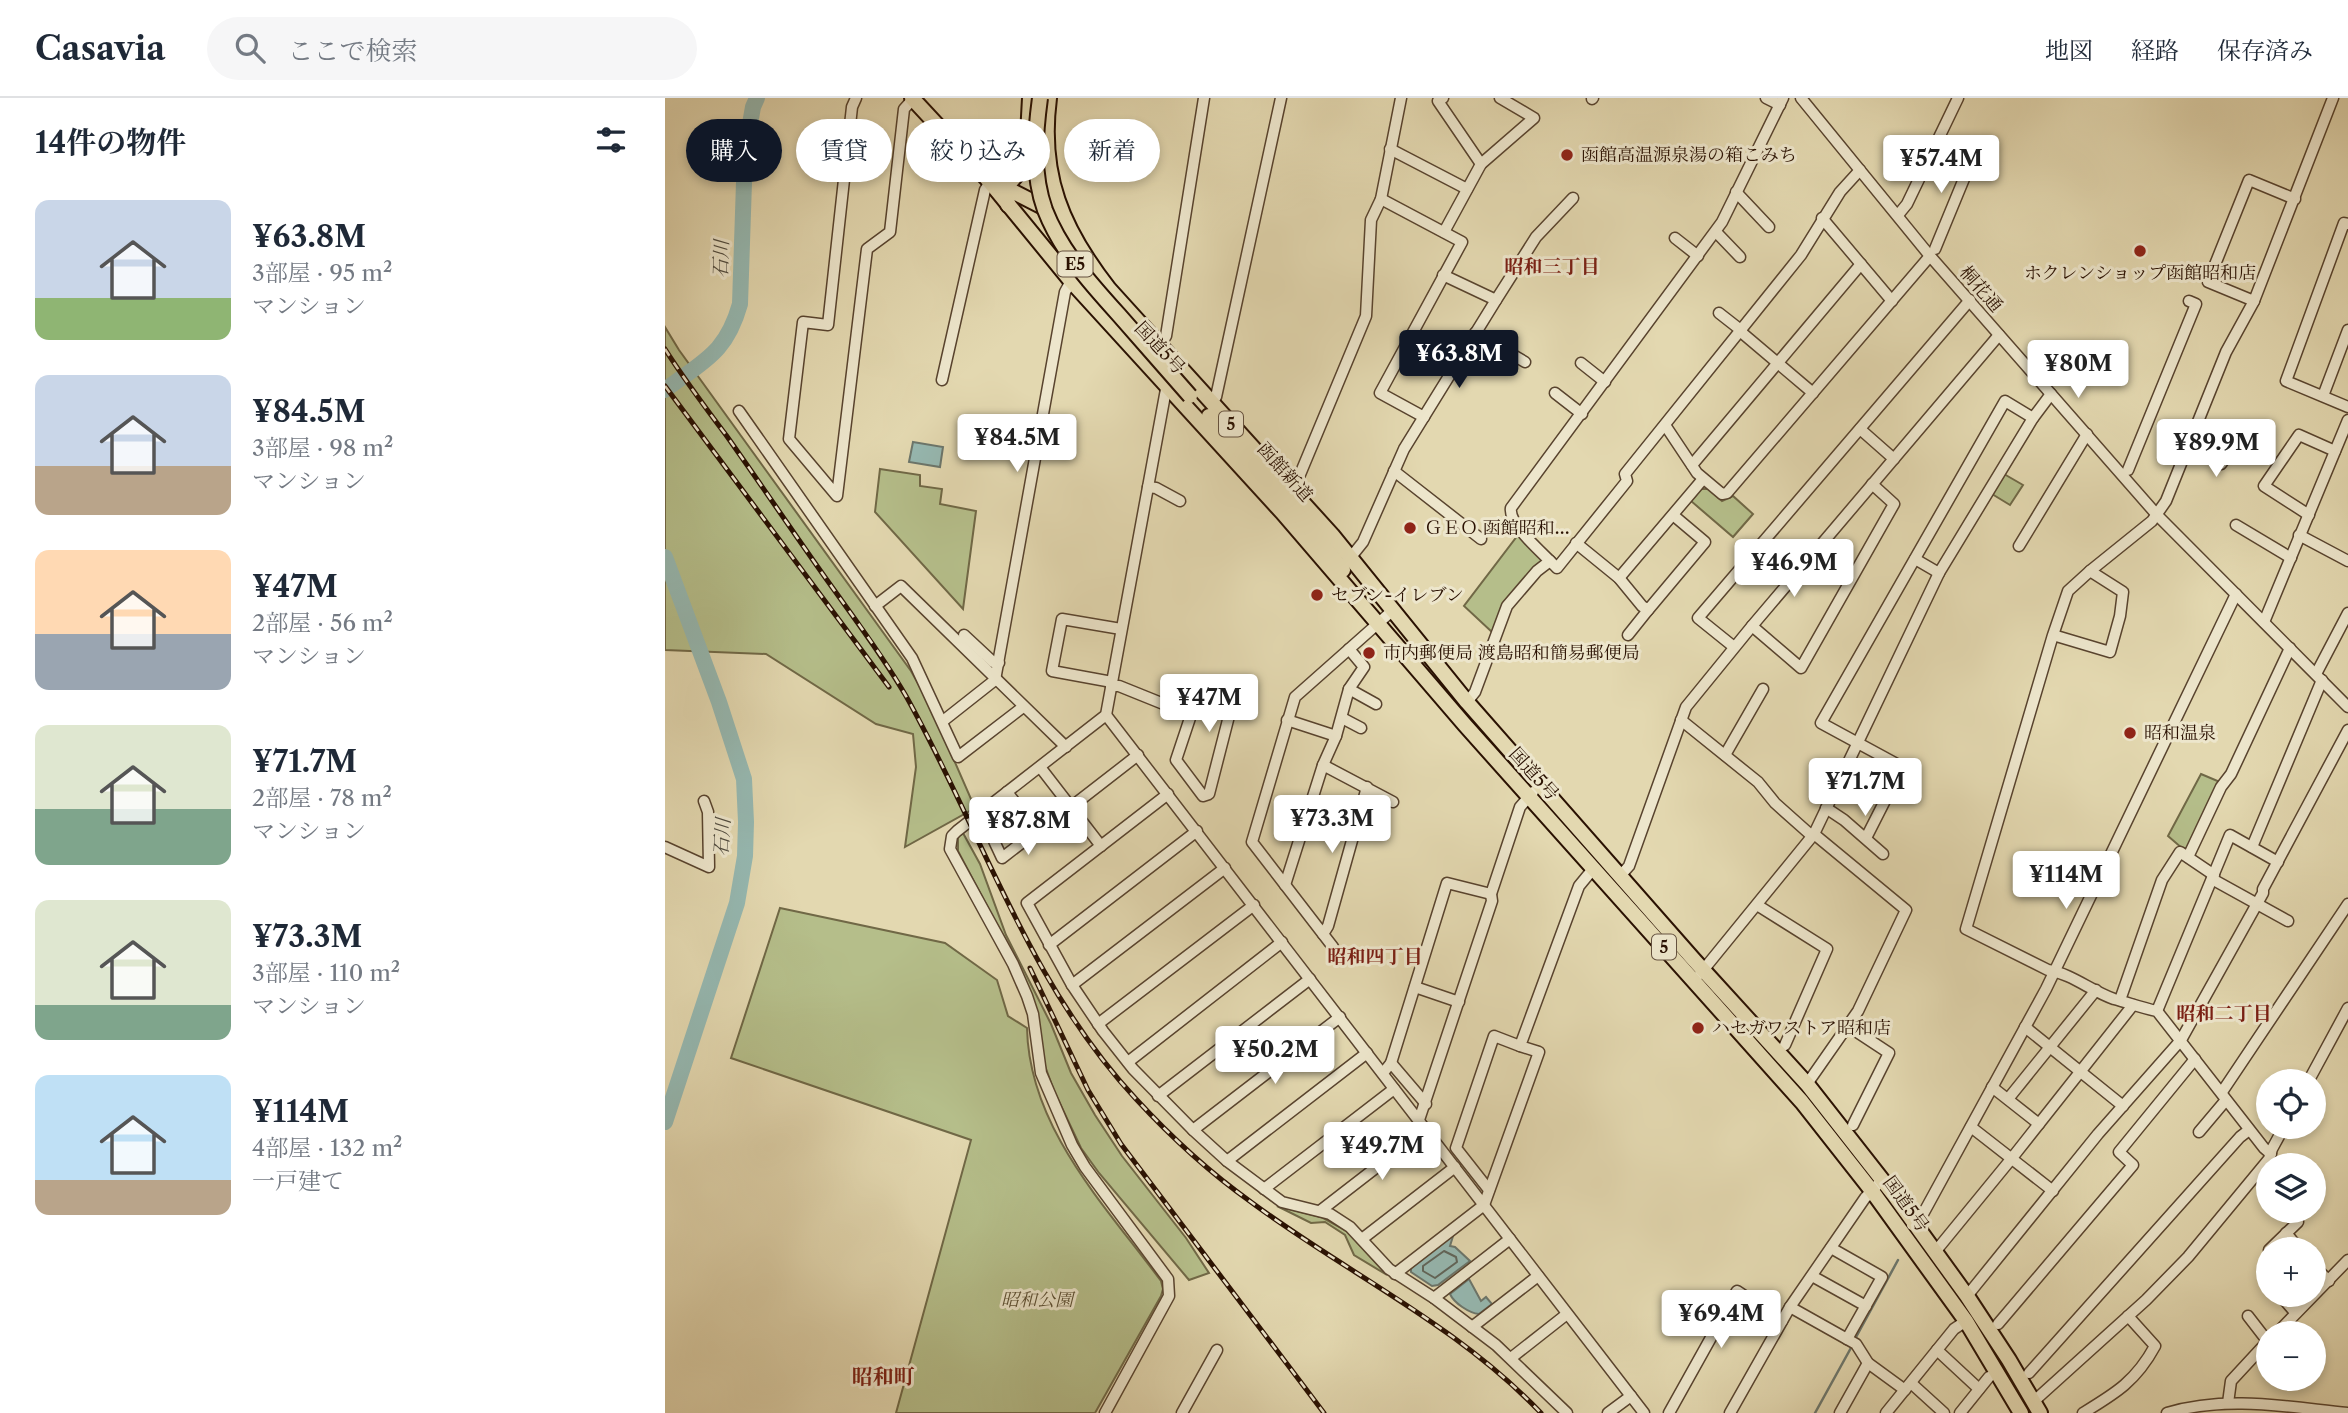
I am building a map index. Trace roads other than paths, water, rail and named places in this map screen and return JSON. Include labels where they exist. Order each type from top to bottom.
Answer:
[{"type":"highway","name":"国道5号","points":[[913,98],[932,119]]},
{"type":"highway","points":[[1008,206],[1006,187],[1021,170],[1027,154],[1030,98]]},
{"type":"highway","name":"函館新道","points":[[1040,98],[1035,142],[1037,172],[1045,210],[1060,241],[1081,272],[1190,396],[1346,563],[1378,623]]},
{"type":"highway","name":"国道5号","points":[[1049,98],[1045,146],[1048,167],[1073,235],[1085,257],[1283,498],[1378,623],[1529,796],[1593,869],[1807,1084],[1909,1229],[2021,1413]]},
{"type":"highway","name":"5","points":[[1058,98],[1054,142],[1058,197]]},
{"type":"highway","name":"国道5号","points":[[990,182],[1006,187],[1054,212],[1073,235]]},
{"type":"highway","name":"国道5号","points":[[990,182],[1071,281],[1167,384],[1283,498]]},
{"type":"highway","points":[[1026,228],[1025,213],[1039,205]]},
{"type":"highway","name":"国道5号","points":[[1346,563],[1392,611],[1467,702],[1620,876],[1802,1102],[1877,1185]]},
{"type":"highway","name":"国道5号","points":[[1909,1229],[1934,1252],[1967,1296],[2037,1408]]},
{"type":"street","points":[[856,98],[851,119],[828,325],[803,322],[789,439],[837,496],[867,249],[890,232],[904,108],[913,98]]},
{"type":"street","points":[[1160,345],[1166,336],[1204,98]]},
{"type":"street","points":[[1216,397],[1281,98]]},
{"type":"street","points":[[1283,498],[1296,484],[1366,316],[1371,220],[1381,199],[1401,98]]},
{"type":"street","points":[[1443,98],[1438,102],[1481,164]]},
{"type":"street","points":[[1444,232],[1481,164],[1534,118],[1500,98]]},
{"type":"street","points":[[1766,98],[1782,101],[1716,232],[1509,512],[1515,524],[1557,568],[1627,481],[1625,474],[1801,254],[1840,192],[1860,170]]},
{"type":"street","name":"桐花通","points":[[1801,98],[1898,215],[1933,252],[1999,335],[2157,515],[2348,707]]},
{"type":"street","points":[[1898,215],[1907,204],[1958,98]]},
{"type":"street","points":[[2269,1153],[2157,1011],[2133,1005],[2096,990],[1966,929],[2068,591],[2157,515],[2166,501],[2227,352],[2255,301],[2333,98]]},
{"type":"street","points":[[1390,149],[1467,190]]},
{"type":"street","points":[[1665,425],[1703,480],[1722,494],[1727,493],[1933,252],[1975,152]]},
{"type":"street","points":[[2255,301],[2207,282],[2249,180],[2295,198]]},
{"type":"street","points":[[942,380],[985,190],[990,182]]},
{"type":"street","points":[[1736,192],[1769,227]]},
{"type":"street","points":[[1346,563],[1363,542],[1404,449],[1475,333],[1536,237],[1573,198]]},
{"type":"street","points":[[1381,199],[1462,242],[1380,393],[1424,417]]},
{"type":"street","points":[[1822,218],[1892,301]]},
{"type":"street","points":[[2348,225],[2344,223],[2285,381],[2348,407]]},
{"type":"street","points":[[1716,232],[1739,257]]},
{"type":"street","points":[[1675,238],[1698,256]]},
{"type":"street","points":[[1692,464],[1861,264]]},
{"type":"street","points":[[1443,275],[1496,300]]},
{"type":"street","points":[[943,722],[995,680],[1065,292],[1071,281]]},
{"type":"street","points":[[1734,647],[1698,618],[1970,300]]},
{"type":"street","points":[[2128,470],[2196,304],[2189,302]]},
{"type":"street","points":[[1719,313],[1813,393]]},
{"type":"street","points":[[2323,396],[2348,330]]},
{"type":"street","points":[[1475,333],[1525,362]]},
{"type":"street","points":[[1620,876],[1629,866],[1686,707],[1999,335]]},
{"type":"street","points":[[1581,363],[1605,382]]},
{"type":"street","points":[[1105,1413],[1169,1296],[1168,1279],[1084,1167],[1072,1144],[1041,1073],[1033,1014],[1027,996],[1013,964],[950,849],[952,836],[1106,715],[1167,384]]},
{"type":"street","points":[[1555,393],[1582,414]]},
{"type":"street","points":[[1699,976],[1813,835],[1939,573],[2033,418],[2051,394]]},
{"type":"street","points":[[1866,838],[1902,767],[1821,723],[2005,401],[2033,418]]},
{"type":"street","points":[[739,411],[912,658],[958,757],[1023,706]]},
{"type":"street","points":[[2264,622],[2348,420]]},
{"type":"street","points":[[1860,429],[1894,459]]},
{"type":"street","points":[[2019,546],[2087,434]]},
{"type":"street","points":[[2309,515],[2264,486],[2299,435],[2335,451]]},
{"type":"street","points":[[2191,442],[2221,464],[2242,436],[2251,440]]},
{"type":"street","points":[[1394,471],[1481,539]]},
{"type":"street","points":[[1619,578],[1703,480]]},
{"type":"street","points":[[1752,626],[1801,668],[1894,504],[1872,484]]},
{"type":"street","points":[[1148,487],[1156,488],[1180,501]]},
{"type":"street","points":[[1628,635],[1705,542],[1673,515]]},
{"type":"street","points":[[2236,525],[2291,558]]},
{"type":"street","points":[[2299,535],[2348,561]]},
{"type":"street","points":[[1576,543],[1619,578],[1648,610]]},
{"type":"street","points":[[1915,559],[1939,573]]},
{"type":"street","points":[[1467,702],[1475,692],[1511,600],[1537,571],[1550,561]]},
{"type":"street","points":[[2053,635],[2110,652],[2120,616],[2123,592],[2090,570]]},
{"type":"street","points":[[876,606],[901,586],[1066,747]]},
{"type":"street","points":[[1909,1229],[1923,1214],[2025,1027],[2236,594]]},
{"type":"street","points":[[1333,947],[1252,842],[1295,697],[1392,611]]},
{"type":"street","points":[[2252,847],[2319,677],[2348,613]]},
{"type":"street","points":[[1121,629],[1062,619],[1052,671],[1119,686],[1191,715]]},
{"type":"street","points":[[964,635],[993,662],[999,663]]},
{"type":"street","points":[[2188,857],[2221,787],[2231,774],[2290,648]]},
{"type":"street","points":[[1285,886],[1323,765],[1342,718],[1349,689],[1364,667],[1349,649]]},
{"type":"street","points":[[1349,689],[1376,704]]},
{"type":"street","points":[[1725,755],[1763,689]]},
{"type":"street","points":[[1202,707],[1229,716],[1209,794],[1203,796],[1176,760],[1191,715],[1202,707]]},
{"type":"street","points":[[1106,715],[1644,1413]]},
{"type":"street","points":[[1342,718],[1361,728]]},
{"type":"street","points":[[1287,720],[1336,736]]},
{"type":"street","points":[[1681,720],[1758,782],[1775,803],[1906,910],[1871,986],[1848,1026],[1807,1084]]},
{"type":"street","points":[[1967,1296],[2123,1106],[2181,1040],[2257,904],[2348,730]]},
{"type":"street","points":[[1071,807],[1139,755]]},
{"type":"street","points":[[1323,765],[1393,802]]},
{"type":"street","points":[[1040,767],[1101,846]]},
{"type":"street","points":[[1419,1120],[1492,901],[1491,894],[1520,807],[1539,785]]},
{"type":"street","points":[[1323,934],[1328,926],[1367,787]]},
{"type":"street","points":[[981,813],[1002,858],[1037,831],[1007,792]]},
{"type":"street","points":[[1168,794],[1027,903],[1072,985],[1128,1062],[1158,1096],[1227,1161],[1282,1202],[1330,1214],[1350,1227],[1395,1274],[1434,1298],[1511,1358],[1567,1413]]},
{"type":"street","points":[[665,847],[709,867],[708,812],[704,801]]},
{"type":"street","points":[[1826,808],[1883,854]]},
{"type":"street","points":[[1049,945],[1197,831]]},
{"type":"street","points":[[2157,1011],[2230,835],[2278,862]]},
{"type":"street","points":[[2120,1000],[2162,880],[2180,852],[2213,877],[2288,921]]},
{"type":"street","points":[[1072,985],[1225,868]]},
{"type":"street","points":[[1521,1046],[1579,886],[1593,869]]},
{"type":"street","points":[[1383,1073],[1391,1063],[1447,883],[1491,894]]},
{"type":"street","points":[[2199,1132],[2348,904]]},
{"type":"street","points":[[1098,1024],[1254,905]]},
{"type":"street","points":[[1757,905],[1827,949],[1785,1045]]},
{"type":"street","points":[[1128,1062],[1282,942]]},
{"type":"street","points":[[1158,1096],[1310,979]]},
{"type":"street","points":[[1415,987],[1459,1002]]},
{"type":"street","points":[[2008,1099],[2096,990]]},
{"type":"street","points":[[1934,1252],[2013,1158],[2133,1005]]},
{"type":"street","points":[[2315,1069],[2348,1008]]},
{"type":"street","points":[[1193,1130],[1340,1017]]},
{"type":"street","points":[[1848,1026],[1889,1052],[1853,1125]]},
{"type":"street","points":[[2025,1027],[2123,1106]]},
{"type":"street","points":[[1362,1239],[1452,1163],[1495,1036],[1539,1052],[1484,1205],[1395,1274]]},
{"type":"street","points":[[1227,1161],[1367,1054]]},
{"type":"street","points":[[1998,1324],[2133,1165],[2119,1152],[2195,1059]]},
{"type":"street","points":[[1391,1063],[1426,1104]]},
{"type":"street","points":[[1992,1087],[2039,1124]]},
{"type":"street","points":[[1264,1189],[1394,1089]]},
{"type":"street","points":[[1971,1127],[2053,1191]]},
{"type":"street","points":[[1320,1212],[1426,1129]]},
{"type":"street","points":[[2029,1373],[2249,1130]]},
{"type":"street","points":[[1455,1148],[1489,1190]]},
{"type":"street","points":[[2037,1408],[2188,1257],[2238,1199],[2256,1174]]},
{"type":"street","points":[[1730,1413],[1790,1307],[1877,1185]]},
{"type":"street","points":[[2281,1237],[2297,1223]]},
{"type":"street","points":[[2285,1233],[2289,1237]]},
{"type":"street","points":[[1434,1298],[1510,1239]]},
{"type":"street","points":[[1831,1248],[1882,1277],[1847,1339]]},
{"type":"street","points":[[2289,1321],[2348,1260]]},
{"type":"street","points":[[1472,1327],[1538,1276]]},
{"type":"street","points":[[1812,1276],[1866,1306]]},
{"type":"street","points":[[2326,1278],[2329,1281]]},
{"type":"street","points":[[1669,1413],[1737,1292],[1782,1321]]},
{"type":"street","points":[[1790,1307],[1856,1344],[1868,1363],[1908,1386],[1944,1413]]},
{"type":"street","points":[[1511,1358],[1567,1314]]},
{"type":"street","points":[[2248,1316],[2256,1326]]},
{"type":"street","points":[[2083,1413],[2119,1391],[2142,1369],[2155,1346],[2128,1317]]},
{"type":"street","points":[[1886,1413],[1954,1329],[1966,1321]]},
{"type":"street","points":[[1182,1413],[1217,1350]]},
{"type":"street","points":[[1937,1350],[1979,1389]]},
{"type":"street","points":[[2228,1403],[2231,1381],[2256,1353]]},
{"type":"street","points":[[1840,1413],[1868,1363]]},
{"type":"street","points":[[1960,1413],[1989,1377]]},
{"type":"street","points":[[1608,1413],[1631,1396]]},
{"type":"street","points":[[2167,1413],[2187,1407],[2241,1402],[2348,1413]]},
{"type":"water","points":[[913,442],[943,447],[940,467],[909,462]]},
{"type":"water","points":[[1454,1233],[1450,1246],[1455,1247],[1470,1261],[1438,1285],[1432,1286],[1411,1272],[1411,1267]]},
{"type":"water","points":[[1469,1279],[1481,1301],[1486,1297],[1492,1304],[1479,1314],[1462,1307],[1450,1294]]},
{"type":"waterway","name":"石川","points":[[665,390],[720,346],[740,304],[745,152],[757,98]]},
{"type":"waterway","name":"石川","points":[[665,557],[719,702],[744,779],[746,822],[745,856],[737,903],[665,1122]]},
{"type":"waterway","points":[[1855,1339],[1898,1260]]},
{"type":"waterway","points":[[1815,1413],[1852,1346]]},
{"type":"railway","points":[[665,349],[897,681],[1036,956],[1065,1006],[1098,1054],[1149,1113],[1220,1179],[1288,1228],[1437,1326],[1508,1381],[1541,1413]]},
{"type":"railway","points":[[665,386],[889,687]]},
{"type":"railway","points":[[1030,968],[1088,1090],[1121,1144],[1324,1413]]},
{"type":"place","name":"函館高温源泉湯の箱こみち","points":[[1567,155]]},
{"type":"place","name":"ホクレンショップ函館昭和店","points":[[2140,251]]},
{"type":"place","name":"ＧＥＯ 函館昭和…","points":[[1410,528]]},
{"type":"place","name":"セブン-イレブン","points":[[1317,595]]},
{"type":"place","name":"市内郵便局 渡島昭和簡易郵便局","points":[[1369,653]]},
{"type":"place","name":"昭和温泉","points":[[2130,733]]},
{"type":"place","name":"ハセガワストア昭和店","points":[[1698,1028]]},
{"type":"district","name":"昭和三丁目","points":[[1552,266]]},
{"type":"district","name":"昭和四丁目","points":[[1375,956]]},
{"type":"district","name":"昭和二丁目","points":[[2224,1013]]},
{"type":"district","name":"昭和町","points":[[883,1376]]},
{"type":"park label","name":"昭和公園","points":[[1037,1300]]}]
